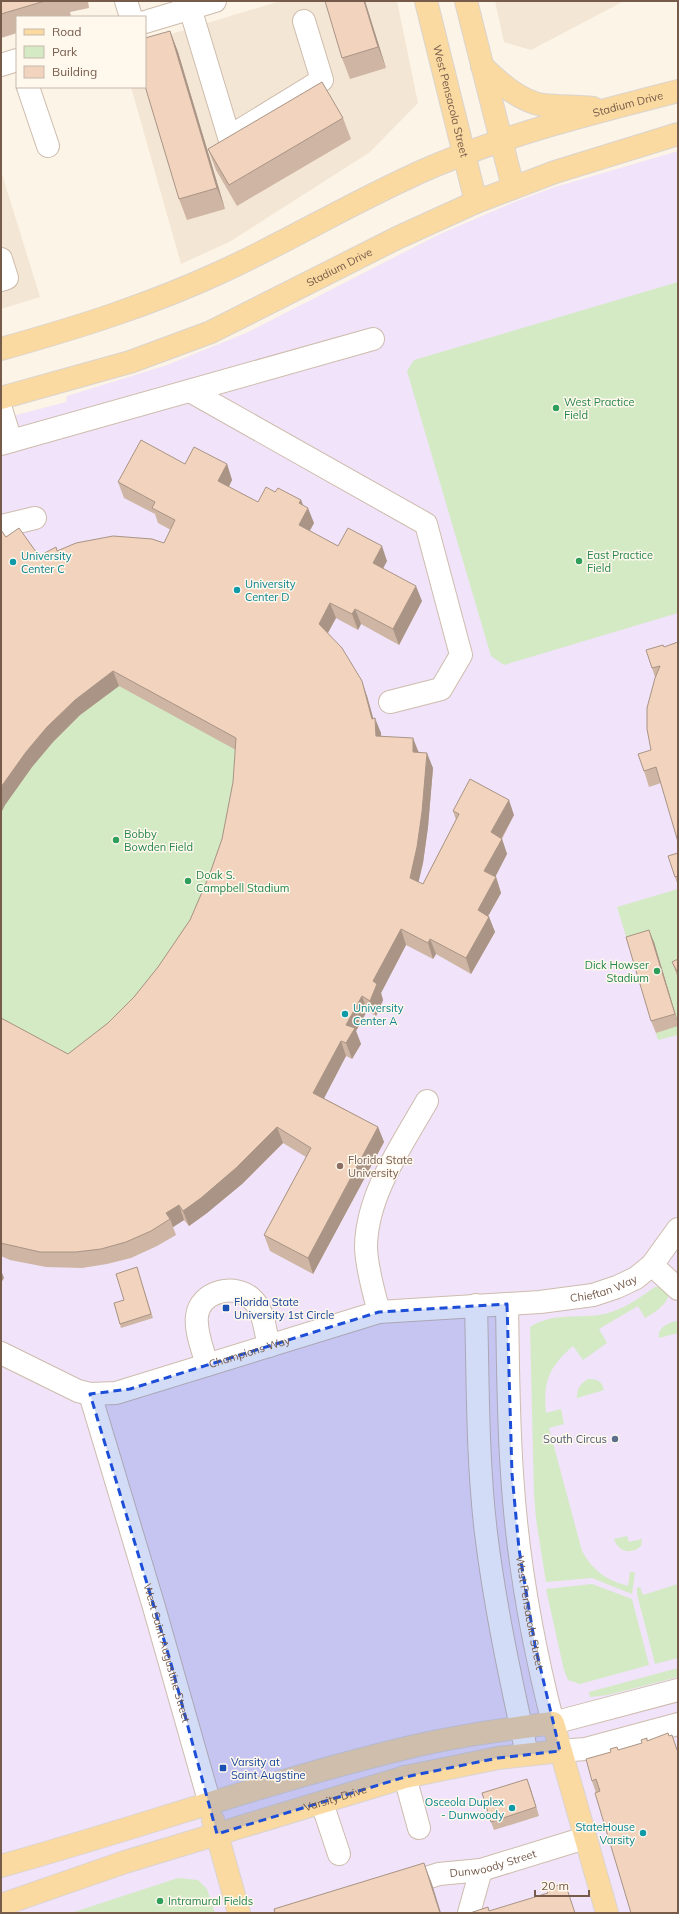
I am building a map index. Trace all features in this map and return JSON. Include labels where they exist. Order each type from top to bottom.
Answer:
[{"type":"main road","name":"West Pensacola Street","points":[[426,1],[476,202]]},
{"type":"main road","points":[[466,1],[513,187]]},
{"type":"main road","points":[[482,66],[511,90],[542,105],[578,106],[606,110]]},
{"type":"main road","name":"Stadium Drive","points":[[1,349],[99,321],[190,286],[250,258],[408,177],[464,155],[564,121],[678,91]]},
{"type":"main road","name":"Stadium Drive","points":[[1,398],[130,362],[211,332],[397,238],[476,202],[513,187],[596,158],[678,134]]},
{"type":"main road","name":"West Pensacola Street","points":[[553,1723],[607,1913]]},
{"type":"main road","points":[[1,1866],[328,1768],[399,1749],[521,1727],[553,1723]]},
{"type":"main road","name":"Varsity Drive","points":[[1,1905],[125,1862],[405,1777],[455,1766],[527,1754],[560,1751]]},
{"type":"main road","name":"West Saint Augustine Street","points":[[210,1804],[239,1913]]},
{"type":"street","points":[[126,1],[131,16]]},
{"type":"street","points":[[146,22],[214,1]]},
{"type":"street","points":[[190,8],[229,137],[322,80],[304,21]]},
{"type":"street","points":[[1,65],[16,60]]},
{"type":"street","points":[[28,88],[48,146]]},
{"type":"street","points":[[1,259],[7,278],[1,280]]},
{"type":"street","points":[[1,409],[6,443],[373,338]]},
{"type":"street","points":[[190,391],[426,524],[461,655],[441,689],[390,702]]},
{"type":"street","points":[[1,526],[34,518]]},
{"type":"street","points":[[379,1312],[366,1247],[370,1214],[391,1165],[427,1101]]},
{"type":"street","name":"Chieftan Way","points":[[507,1304],[567,1299],[593,1295],[617,1287],[630,1281],[652,1265],[678,1229]]},
{"type":"street","points":[[652,1265],[678,1289]]},
{"type":"street","points":[[207,1365],[198,1330],[197,1316],[201,1306],[210,1297],[220,1291],[234,1290],[243,1292],[253,1300],[261,1313],[269,1346]]},
{"type":"street","name":"Champions Way","points":[[1,1353],[66,1386],[90,1394],[116,1393],[379,1312],[507,1304]]},
{"type":"street","name":"West Pensacola Street","points":[[507,1304],[510,1442],[516,1524],[530,1621],[553,1723]]},
{"type":"street","points":[[476,1305],[479,1426],[486,1532],[498,1615],[527,1754]]},
{"type":"street","name":"West Saint Augustine Street","points":[[90,1394],[159,1622],[210,1804]]},
{"type":"street","points":[[553,1723],[678,1690]]},
{"type":"street","name":"Varsity Drive","points":[[560,1751],[585,1749],[678,1724]]},
{"type":"street","points":[[644,1733],[650,1754]]},
{"type":"street","points":[[405,1777],[419,1828]]},
{"type":"street","points":[[322,1803],[339,1854]]},
{"type":"street","name":"Dunwoody Street","points":[[409,1892],[407,1884],[439,1874],[481,1870],[585,1838]]},
{"type":"street","points":[[469,1913],[481,1870]]},
{"type":"highlighted area","points":[[507,1304],[512,1474],[519,1549],[535,1645],[560,1751],[498,1758],[405,1777],[217,1834],[170,1660],[90,1394],[130,1389],[379,1312]]},
{"type":"shaded area","points":[[280,1],[397,1],[418,103],[370,152],[231,241],[181,264],[131,88],[146,88],[146,42]]},
{"type":"shaded area","points":[[495,1],[624,1],[531,50],[504,42]]},
{"type":"shaded area","name":"Florida State University","points":[[678,151],[678,1913],[1,1913],[1,419],[66,402],[67,396],[167,365],[246,333],[438,235],[517,201],[552,188]]},
{"type":"shaded area","points":[[1,171],[40,297],[1,309]]},
{"type":"green space","points":[[678,282],[678,613],[504,665],[491,656],[407,371],[414,360]]},
{"type":"green space","name":"Doak S. Campbell Stadium","points":[[1,581],[325,742],[381,733],[382,751],[1,1224]]},
{"type":"green space","name":"Dick Howser Stadium","points":[[678,889],[678,1035],[658,1040],[617,907]]},
{"type":"green space","points":[[655,1287],[663,1287],[669,1294],[663,1305],[656,1311],[645,1318],[638,1306],[599,1329],[607,1343],[583,1360],[573,1346],[558,1361],[549,1375],[545,1402],[546,1413],[561,1409],[564,1424],[549,1428],[582,1551],[595,1569],[607,1578],[620,1584],[628,1586],[630,1572],[635,1572],[632,1594],[592,1578],[546,1582],[536,1519],[534,1494],[530,1327],[555,1318],[599,1315],[614,1311]]},
{"type":"green space","points":[[675,1321],[678,1322],[678,1333],[659,1338],[661,1329]]},
{"type":"green space","points":[[588,1379],[599,1381],[604,1390],[577,1398],[580,1387]]},
{"type":"green space","points":[[627,1536],[629,1542],[642,1539],[641,1546],[634,1551],[626,1551],[619,1547],[614,1539]]},
{"type":"green space","points":[[592,1584],[632,1599],[649,1665],[580,1684],[568,1680],[564,1670],[546,1589]]},
{"type":"green space","points":[[678,1584],[678,1658],[655,1664],[637,1594],[637,1588],[640,1587],[643,1595]]},
{"type":"green space","points":[[678,1668],[678,1677],[608,1695],[590,1697],[589,1692]]},
{"type":"green space","name":"Intramural Fields","points":[[178,1878],[198,1880],[207,1889],[215,1913],[71,1913]]},
{"type":"building","points":[[1,1],[45,1],[1,14]]},
{"type":"building","points":[[325,1],[364,1],[378,47],[342,58]]},
{"type":"building","points":[[170,31],[217,188],[179,199],[146,88],[146,38]]},
{"type":"building","points":[[322,82],[343,118],[229,185],[208,149]]},
{"type":"building","name":"Doak S. Campbell Stadium","points":[[141,440],[185,464],[194,447],[227,464],[218,481],[258,502],[266,487],[275,492],[278,488],[301,500],[299,503],[308,508],[299,525],[338,546],[348,528],[382,546],[373,563],[416,586],[393,629],[355,609],[352,614],[330,603],[319,624],[342,648],[362,681],[372,719],[375,718],[376,736],[413,738],[413,752],[427,753],[422,812],[417,847],[410,878],[423,884],[459,814],[453,811],[470,779],[509,800],[491,832],[502,839],[484,871],[496,877],[478,910],[489,917],[466,958],[430,939],[428,943],[401,929],[373,981],[377,984],[370,1001],[362,996],[346,1025],[355,1028],[346,1043],[341,1041],[313,1093],[378,1127],[308,1258],[264,1235],[311,1148],[277,1127],[236,1168],[201,1198],[183,1211],[179,1205],[166,1213],[170,1219],[151,1231],[126,1242],[101,1249],[76,1252],[40,1252],[1,1243],[1,1018],[68,1054],[108,1023],[134,997],[158,967],[190,920],[209,876],[222,839],[233,782],[236,738],[113,671],[75,700],[47,727],[26,752],[1,787],[1,530],[6,537],[19,528],[39,556],[56,547],[57,551],[76,543],[113,536],[152,539],[164,543],[175,520],[152,508],[155,502],[118,482]]},
{"type":"building","points":[[678,642],[678,842],[656,767],[644,771],[638,754],[651,750],[647,729],[647,708],[655,678],[660,666],[652,668],[646,650],[663,645],[664,647]]},
{"type":"building","points":[[678,853],[678,876],[675,877],[668,856]]},
{"type":"building","points":[[649,930],[675,1014],[651,1021],[626,937]]},
{"type":"building","points":[[678,959],[678,973],[672,962]]},
{"type":"building","points":[[137,1267],[151,1314],[120,1324],[114,1303],[124,1300],[116,1274]]},
{"type":"building","name":"StateHouse Varsity","points":[[668,1733],[669,1736],[672,1735],[678,1750],[678,1913],[631,1913],[595,1793],[600,1791],[596,1779],[592,1781],[586,1759],[611,1752],[610,1749],[617,1747],[618,1750],[642,1743],[641,1740],[647,1738],[647,1741]]},
{"type":"building","name":"Osceola Duplex - Dunwoody","points":[[527,1779],[536,1807],[491,1822],[482,1793]]},
{"type":"building","points":[[424,1863],[440,1913],[275,1913],[274,1909]]},
{"type":"building","points":[[565,1883],[575,1913],[470,1913],[488,1907],[489,1911],[548,1893],[546,1889]]},
{"type":"place","name":"West Practice Field","points":[[556,408]]},
{"type":"place","name":"East Practice Field","points":[[579,561]]},
{"type":"place","name":"University Center C","points":[[13,562]]},
{"type":"place","name":"University Center D","points":[[237,590]]},
{"type":"place","name":"Bobby Bowden Field","points":[[116,840]]},
{"type":"place","name":"Doak S. Campbell Stadium","points":[[188,881]]},
{"type":"place","name":"Dick Howser Stadium","points":[[657,971]]},
{"type":"place","name":"University Center A","points":[[345,1014]]},
{"type":"place","name":"Florida State University","points":[[340,1166]]},
{"type":"place","name":"Florida State University 1st Circle","points":[[226,1308]]},
{"type":"place","name":"South Circus","points":[[615,1439]]},
{"type":"place","name":"Varsity at Saint Augstine","points":[[223,1768]]},
{"type":"place","name":"Osceola Duplex - Dunwoody","points":[[512,1808]]},
{"type":"place","name":"StateHouse Varsity","points":[[643,1833]]},
{"type":"place","name":"Intramural Fields","points":[[160,1901]]}]
